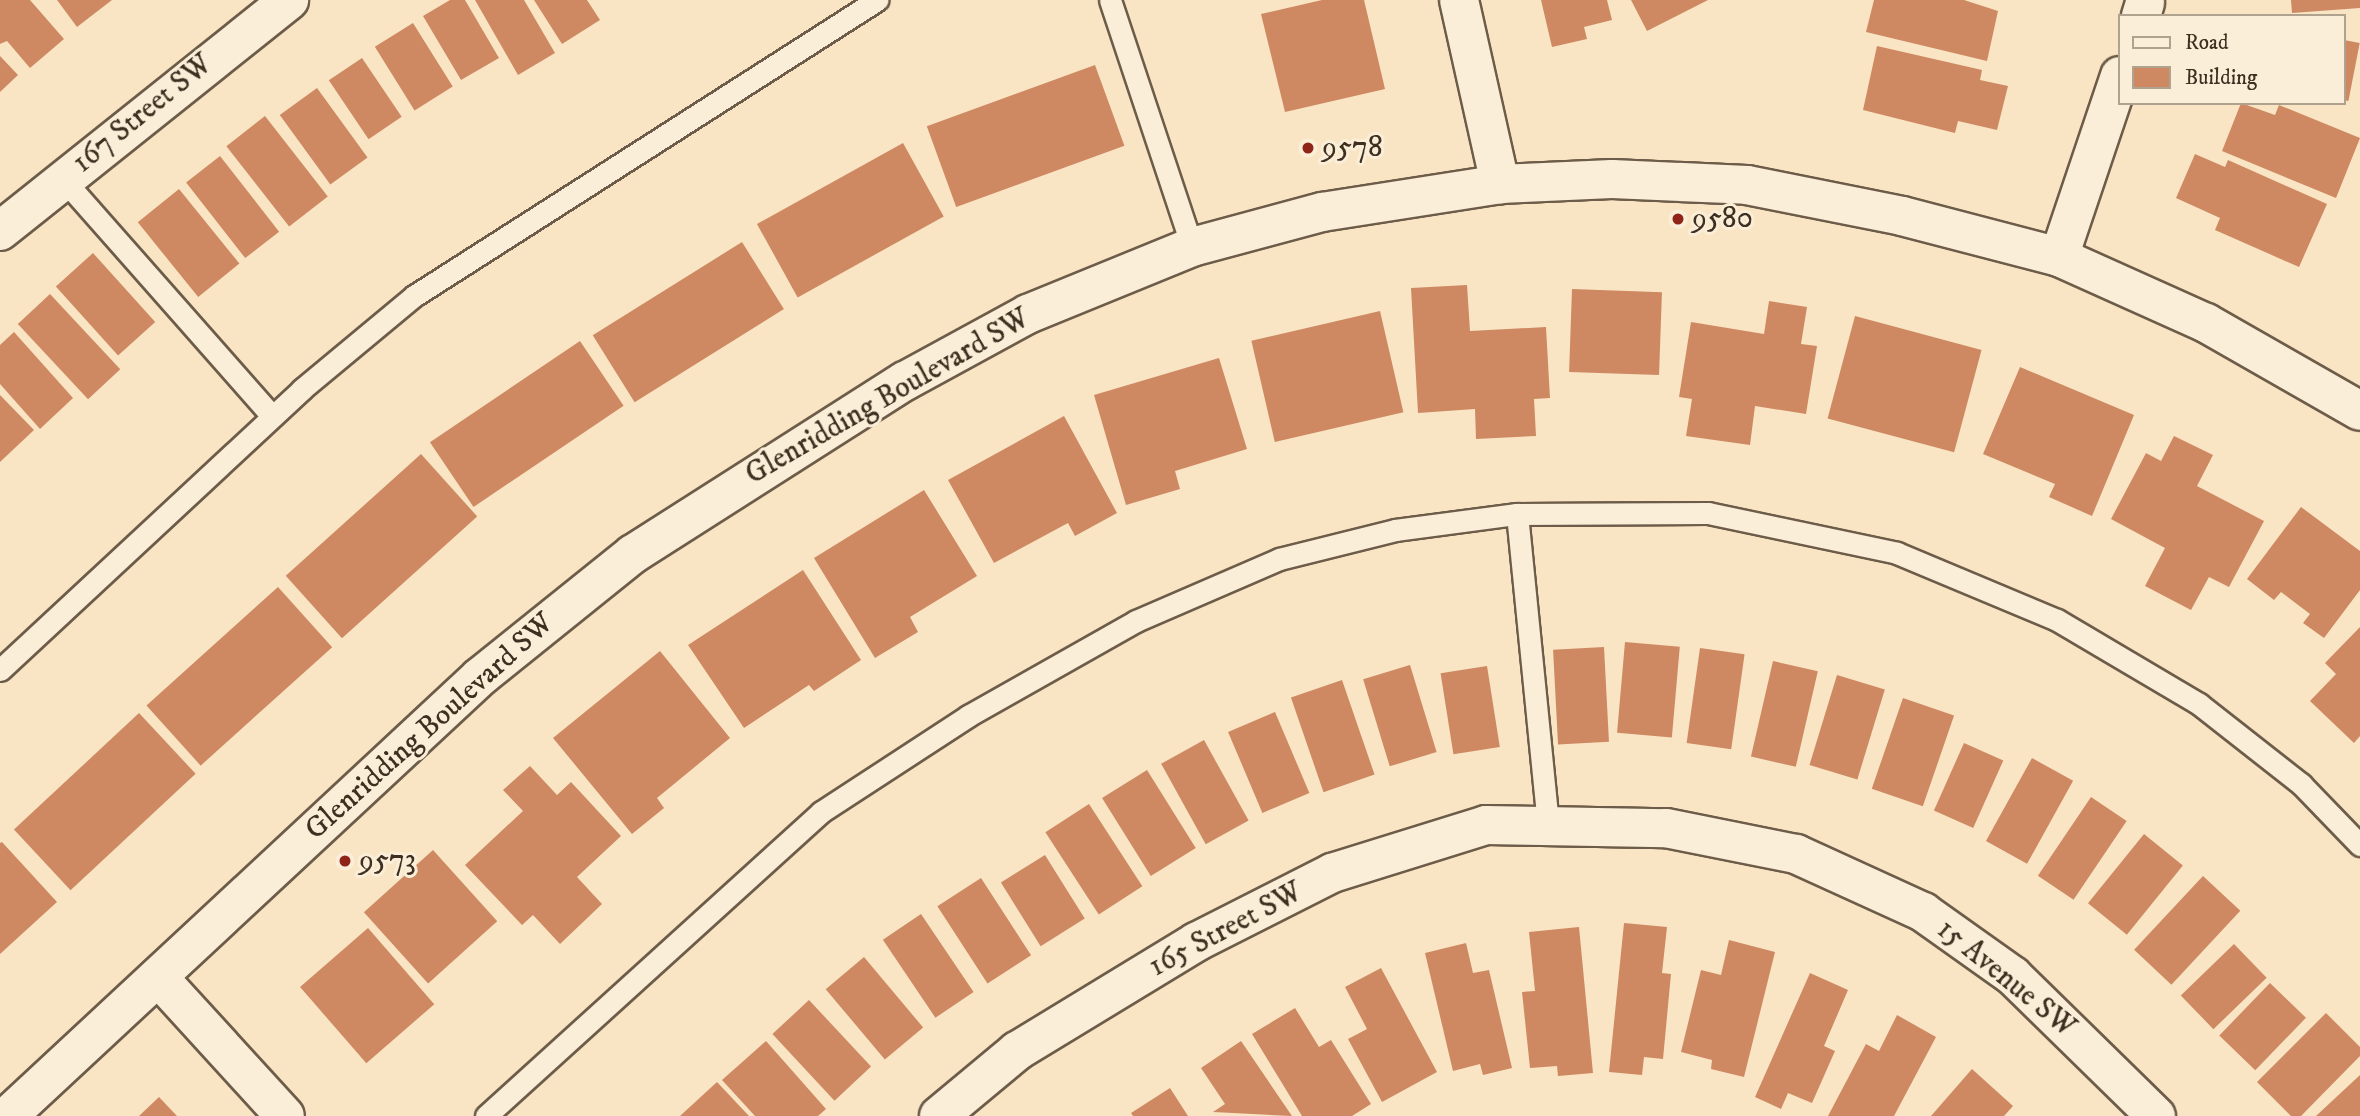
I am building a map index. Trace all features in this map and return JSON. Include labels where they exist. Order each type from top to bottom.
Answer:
[{"type":"street","name":"167 Street SW","points":[[0,231],[289,0]]},
{"type":"street","points":[[1459,0],[1500,184]]},
{"type":"street","points":[[2059,257],[2118,82]]},
{"type":"street","name":"Glenridding Boulevard SW","points":[[8,1116],[480,677],[633,554],[905,381],[1028,314],[1192,247],[1322,212],[1500,184],[1612,179],[1747,186],[1902,216],[2059,257],[2206,323],[2359,408]]},
{"type":"street","name":"165 Street SW","points":[[939,1116],[1017,1051],[1196,942],[1332,873],[1486,825],[1548,826]]},
{"type":"street","name":"15 Avenue SW","points":[[1548,826],[1666,828],[1796,854],[1923,912],[2013,976],[2156,1116]]},
{"type":"street","points":[[158,977],[285,1116]]},
{"type":"lane","points":[[0,670],[272,416],[414,296],[877,0]]},
{"type":"lane","points":[[1110,0],[1192,247]]},
{"type":"lane","points":[[62,179],[272,416]]},
{"type":"lane","points":[[486,1116],[821,812],[968,716],[1136,621],[1279,559],[1395,530],[1517,514],[1708,513],[1897,552],[2057,620],[2199,704],[2301,783],[2360,845]]},
{"type":"lane","points":[[1517,514],[1548,826]]},
{"type":"building","points":[[0,0],[30,0],[64,39],[30,68],[7,41],[0,44]]},
{"type":"building","points":[[57,0],[112,0],[77,27]]},
{"type":"building","points":[[450,0],[465,0],[499,58],[461,80],[423,16]]},
{"type":"building","points":[[475,0],[524,0],[555,53],[518,75]]},
{"type":"building","points":[[534,0],[587,0],[600,20],[562,44]]},
{"type":"building","points":[[1322,0],[1364,0],[1385,89],[1285,112],[1261,14]]},
{"type":"building","points":[[1541,0],[1607,0],[1612,20],[1584,27],[1587,39],[1552,47]]},
{"type":"building","points":[[1631,0],[1708,0],[1647,31]]},
{"type":"building","points":[[1874,0],[1964,0],[1998,11],[1987,61],[1866,32]]},
{"type":"building","points":[[2291,0],[2360,0],[2360,8],[2292,13]]},
{"type":"building","points":[[413,23],[453,87],[415,110],[375,47]]},
{"type":"building","points":[[2346,40],[2360,43],[2348,101],[2346,100]]},
{"type":"building","points":[[1877,46],[1982,70],[1980,80],[2008,86],[1997,130],[1958,121],[1955,133],[1863,110]]},
{"type":"building","points":[[0,56],[18,75],[0,92]]},
{"type":"building","points":[[362,58],[402,117],[369,139],[329,80]]},
{"type":"building","points":[[1095,65],[1124,146],[956,207],[927,126]]},
{"type":"building","points":[[317,88],[368,158],[330,185],[280,115]]},
{"type":"building","points":[[2240,105],[2275,115],[2279,105],[2360,138],[2336,198],[2222,151]]},
{"type":"building","points":[[265,116],[328,196],[289,227],[226,146]]},
{"type":"building","points":[[903,143],[944,216],[798,297],[757,224]]},
{"type":"building","points":[[2195,154],[2225,167],[2228,160],[2327,204],[2299,267],[2215,230],[2220,218],[2176,198]]},
{"type":"building","points":[[220,156],[279,232],[245,258],[186,182]]},
{"type":"building","points":[[179,189],[239,264],[198,297],[138,222]]},
{"type":"building","points":[[742,242],[784,309],[635,402],[593,335]]},
{"type":"building","points":[[93,253],[155,322],[118,356],[56,286]]},
{"type":"building","points":[[1467,285],[1470,331],[1546,327],[1550,398],[1534,399],[1536,436],[1476,439],[1475,409],[1418,413],[1411,288]]},
{"type":"building","points":[[1572,289],[1662,292],[1659,375],[1569,372]]},
{"type":"building","points":[[50,294],[120,369],[88,399],[18,324]]},
{"type":"building","points":[[1769,301],[1807,307],[1801,344],[1817,346],[1806,414],[1755,406],[1750,445],[1686,436],[1692,399],[1679,397],[1691,322],[1764,334]]},
{"type":"building","points":[[1380,311],[1403,412],[1275,442],[1251,341]]},
{"type":"building","points":[[1855,316],[1982,350],[1954,452],[1828,418]]},
{"type":"building","points":[[14,332],[73,398],[40,429],[0,384],[0,345]]},
{"type":"building","points":[[580,341],[624,406],[474,507],[430,442]]},
{"type":"building","points":[[1219,358],[1247,449],[1175,471],[1180,489],[1126,505],[1094,395]]},
{"type":"building","points":[[2020,367],[2134,415],[2092,516],[2049,497],[2055,484],[1983,454]]},
{"type":"building","points":[[0,395],[34,430],[0,462]]},
{"type":"building","points":[[1064,416],[1117,513],[1075,536],[1068,523],[994,563],[948,480]]},
{"type":"building","points":[[2174,436],[2213,455],[2197,486],[2264,521],[2229,587],[2209,577],[2191,610],[2145,586],[2165,548],[2111,519],[2146,453],[2161,461]]},
{"type":"building","points":[[421,454],[477,516],[342,638],[286,576]]},
{"type":"building","points":[[924,490],[977,576],[910,617],[918,632],[875,658],[814,558]]},
{"type":"building","points":[[2301,507],[2360,551],[2360,590],[2324,638],[2303,623],[2310,614],[2281,592],[2274,600],[2247,579]]},
{"type":"building","points":[[803,570],[861,660],[814,691],[809,685],[744,728],[688,645]]},
{"type":"building","points":[[278,587],[332,647],[201,766],[146,705]]},
{"type":"building","points":[[2360,627],[2360,736],[2354,743],[2310,701],[2336,674],[2325,663]]},
{"type":"building","points":[[1625,642],[1680,647],[1672,737],[1617,733]]},
{"type":"building","points":[[1604,647],[1609,742],[1558,745],[1553,650]]},
{"type":"building","points":[[1700,648],[1745,654],[1731,749],[1687,743]]},
{"type":"building","points":[[660,651],[730,738],[657,798],[664,808],[632,834],[553,738]]},
{"type":"building","points":[[1773,661],[1818,671],[1796,767],[1751,756]]},
{"type":"building","points":[[1410,665],[1437,752],[1390,766],[1363,679]]},
{"type":"building","points":[[1487,666],[1500,747],[1453,754],[1441,673]]},
{"type":"building","points":[[1837,675],[1885,690],[1857,780],[1810,765]]},
{"type":"building","points":[[1342,680],[1375,775],[1323,792],[1291,698]]},
{"type":"building","points":[[1903,698],[1954,716],[1923,806],[1872,789]]},
{"type":"building","points":[[1275,712],[1309,793],[1262,813],[1228,732]]},
{"type":"building","points":[[139,713],[196,774],[71,890],[14,830]]},
{"type":"building","points":[[1204,740],[1249,820],[1206,844],[1161,764]]},
{"type":"building","points":[[1964,743],[2003,760],[1973,828],[1934,811]]},
{"type":"building","points":[[2032,758],[2073,781],[2027,864],[1986,841]]},
{"type":"building","points":[[530,766],[557,795],[571,782],[621,836],[577,877],[602,904],[560,944],[533,915],[522,925],[465,865],[523,811],[503,790]]},
{"type":"building","points":[[1147,770],[1196,848],[1151,876],[1102,798]]},
{"type":"building","points":[[2091,797],[2127,821],[2074,900],[2038,876]]},
{"type":"building","points":[[1089,804],[1142,886],[1099,915],[1045,832]]},
{"type":"building","points":[[2144,834],[2183,865],[2127,935],[2088,903]]},
{"type":"building","points":[[2,842],[57,902],[0,954],[0,843]]},
{"type":"building","points":[[433,850],[497,921],[428,984],[364,912]]},
{"type":"building","points":[[1045,855],[1085,919],[1041,946],[1001,883]]},
{"type":"building","points":[[2203,876],[2240,911],[2171,985],[2134,950]]},
{"type":"building","points":[[981,878],[1031,955],[987,983],[937,906]]},
{"type":"building","points":[[921,914],[974,992],[935,1018],[883,940]]},
{"type":"building","points":[[1624,923],[1667,927],[1662,973],[1671,974],[1663,1059],[1644,1057],[1642,1075],[1609,1072]]},
{"type":"building","points":[[1579,927],[1593,1073],[1558,1076],[1557,1066],[1530,1068],[1522,992],[1535,991],[1529,932]]},
{"type":"building","points":[[368,928],[434,1004],[366,1063],[300,987]]},
{"type":"building","points":[[1729,940],[1775,952],[1744,1077],[1711,1069],[1712,1060],[1681,1052],[1701,970],[1721,975]]},
{"type":"building","points":[[1466,943],[1473,973],[1489,970],[1512,1068],[1483,1075],[1480,1064],[1453,1071],[1425,953]]},
{"type":"building","points":[[2234,944],[2267,978],[2213,1029],[2181,995]]},
{"type":"building","points":[[864,957],[923,1027],[885,1060],[826,989]]},
{"type":"building","points":[[1381,968],[1437,1072],[1382,1102],[1348,1039],[1367,1029],[1345,987]]},
{"type":"building","points":[[1810,973],[1848,990],[1824,1046],[1835,1051],[1812,1103],[1788,1093],[1781,1109],[1755,1097]]},
{"type":"building","points":[[2270,983],[2306,1018],[2255,1070],[2219,1036]]},
{"type":"building","points":[[809,1000],[871,1067],[834,1101],[772,1034]]},
{"type":"building","points":[[1295,1008],[1319,1047],[1331,1040],[1371,1104],[1352,1116],[1302,1116],[1252,1034]]},
{"type":"building","points":[[2326,1013],[2360,1047],[2360,1056],[2301,1116],[2291,1116],[2257,1082]]},
{"type":"building","points":[[1897,1015],[1936,1037],[1894,1116],[1828,1116],[1866,1044],[1879,1051]]},
{"type":"building","points":[[766,1041],[826,1109],[818,1116],[755,1116],[722,1080]]},
{"type":"building","points":[[1241,1041],[1292,1116],[1213,1112],[1225,1104],[1201,1068]]},
{"type":"building","points":[[1972,1069],[2013,1106],[2004,1116],[1931,1116]]},
{"type":"building","points":[[2360,1075],[2360,1116],[2316,1116]]},
{"type":"building","points":[[717,1082],[749,1116],[680,1116]]},
{"type":"building","points":[[1170,1088],[1188,1116],[1133,1116],[1131,1113]]},
{"type":"building","points":[[159,1097],[177,1116],[139,1116]]},
{"type":"place","name":"9578","points":[[1308,148]]},
{"type":"place","name":"9580","points":[[1678,219]]},
{"type":"place","name":"9573","points":[[345,861]]}]
